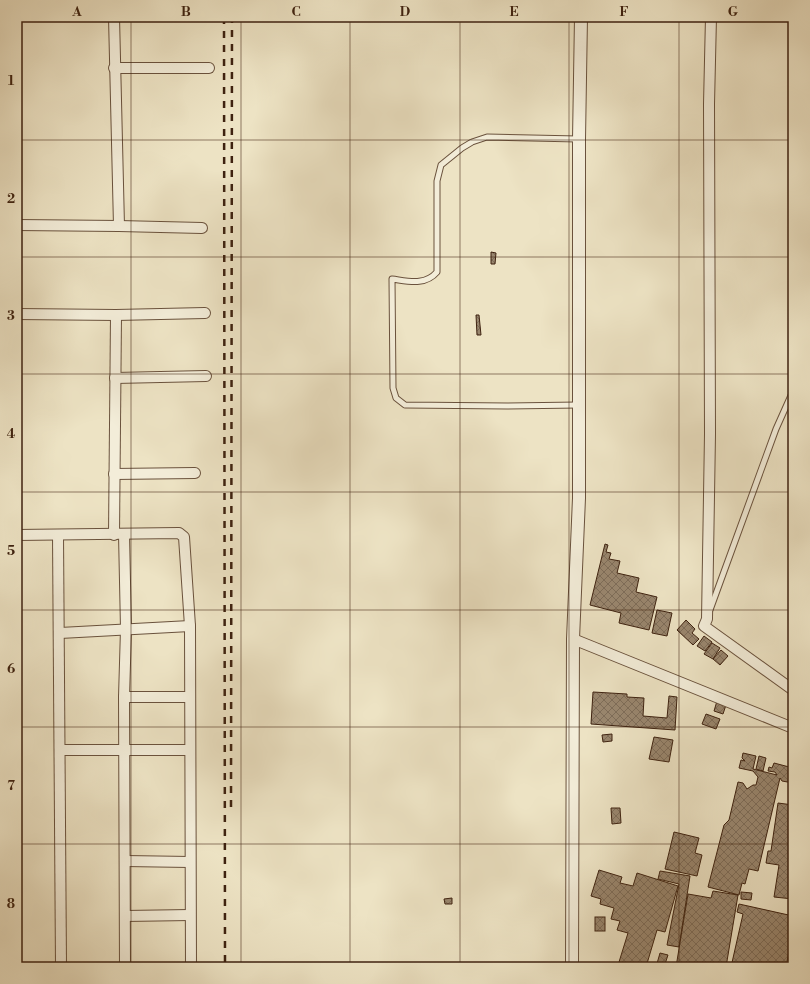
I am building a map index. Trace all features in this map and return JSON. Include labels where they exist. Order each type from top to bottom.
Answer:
[{"type":"street","points":[[114,17],[114,68],[119,226]]},
{"type":"street","points":[[572,967],[573,638],[579,498],[579,139],[581,17]]},
{"type":"street","points":[[711,17],[710,434],[707,619],[704,626],[793,690]]},
{"type":"street","points":[[114,68],[208,68]]},
{"type":"street","points":[[17,225],[202,228]]},
{"type":"street","points":[[17,314],[205,314]]},
{"type":"street","points":[[116,315],[114,474],[126,629],[124,696],[124,967]]},
{"type":"street","points":[[115,378],[206,376]]},
{"type":"street","points":[[114,474],[195,473]]},
{"type":"street","points":[[17,535],[179,533],[184,536],[190,626],[191,967]]},
{"type":"street","points":[[58,535],[60,633],[61,967]]},
{"type":"street","points":[[60,633],[190,626]]},
{"type":"street","points":[[573,638],[793,728]]},
{"type":"street","points":[[124,696],[190,697]]},
{"type":"street","points":[[60,750],[190,750]]},
{"type":"street","points":[[124,861],[190,862]]},
{"type":"street","points":[[124,916],[190,915]]},
{"type":"lane","points":[[579,139],[487,137],[472,142],[453,155],[441,165],[437,181],[437,272],[432,279],[418,282],[392,279],[393,388],[396,398],[404,405],[579,405]]},
{"type":"lane","points":[[707,619],[776,429],[793,391]]},
{"type":"building","points":[[491,252],[496,253],[495,264],[491,264]]},
{"type":"building","points":[[476,315],[479,315],[481,335],[477,335]]},
{"type":"building","points":[[605,544],[608,545],[606,552],[611,553],[609,559],[620,561],[617,573],[639,578],[636,592],[657,597],[649,630],[619,623],[621,613],[590,605]]},
{"type":"building","points":[[657,610],[672,613],[667,636],[652,633]]},
{"type":"building","points":[[686,620],[695,629],[692,633],[699,639],[693,645],[677,630]]},
{"type":"building","points":[[704,636],[712,642],[705,651],[697,646]]},
{"type":"building","points":[[712,643],[720,648],[713,659],[704,654]]},
{"type":"building","points":[[721,650],[728,656],[720,665],[713,659]]},
{"type":"building","points":[[593,692],[627,694],[627,697],[644,698],[643,716],[667,718],[669,696],[677,697],[675,730],[591,724]]},
{"type":"building","points":[[717,701],[726,705],[723,714],[714,711]]},
{"type":"building","points":[[706,714],[720,719],[716,729],[702,724]]},
{"type":"building","points":[[612,734],[612,741],[603,742],[602,735]]},
{"type":"building","points":[[654,737],[673,740],[669,762],[649,759]]},
{"type":"building","points":[[743,753],[756,756],[753,769],[777,775],[775,772],[768,771],[769,767],[772,768],[774,763],[793,768],[793,783],[782,781],[780,778],[758,871],[749,869],[745,884],[742,883],[739,895],[708,887],[724,825],[729,820],[738,782],[743,783],[747,789],[753,785],[756,785],[758,777],[753,771],[739,768],[741,760],[745,761],[742,758]]},
{"type":"building","points":[[759,756],[766,758],[763,771],[756,769]]},
{"type":"building","points":[[778,803],[793,805],[793,899],[774,897],[779,865],[766,863],[768,851],[771,851]]},
{"type":"building","points":[[611,808],[620,808],[621,823],[612,824]]},
{"type":"building","points":[[674,832],[699,838],[695,853],[702,855],[697,876],[665,869]]},
{"type":"building","points":[[599,870],[622,877],[620,883],[633,886],[637,873],[678,886],[665,932],[657,930],[646,967],[628,967],[628,965],[619,962],[628,933],[617,930],[620,921],[611,919],[614,908],[600,904],[601,899],[591,896]]},
{"type":"building","points":[[660,871],[690,876],[679,947],[667,945],[679,884],[658,879]]},
{"type":"building","points":[[713,891],[738,895],[726,967],[676,967],[688,894],[711,898]]},
{"type":"building","points":[[741,892],[752,893],[751,900],[741,899]]},
{"type":"building","points":[[452,898],[452,904],[445,904],[444,899]]},
{"type":"building","points":[[739,904],[793,916],[793,952],[789,951],[786,967],[731,967],[743,914],[737,912]]},
{"type":"building","points":[[595,917],[605,917],[605,931],[595,931]]},
{"type":"building","points":[[660,953],[668,955],[664,967],[656,967]]},
{"type":"building","points":[[791,953],[793,954],[793,967],[787,967]]},
{"type":"railway","points":[[224,17],[225,967]]},
{"type":"railway","points":[[231,807],[232,17]]}]
